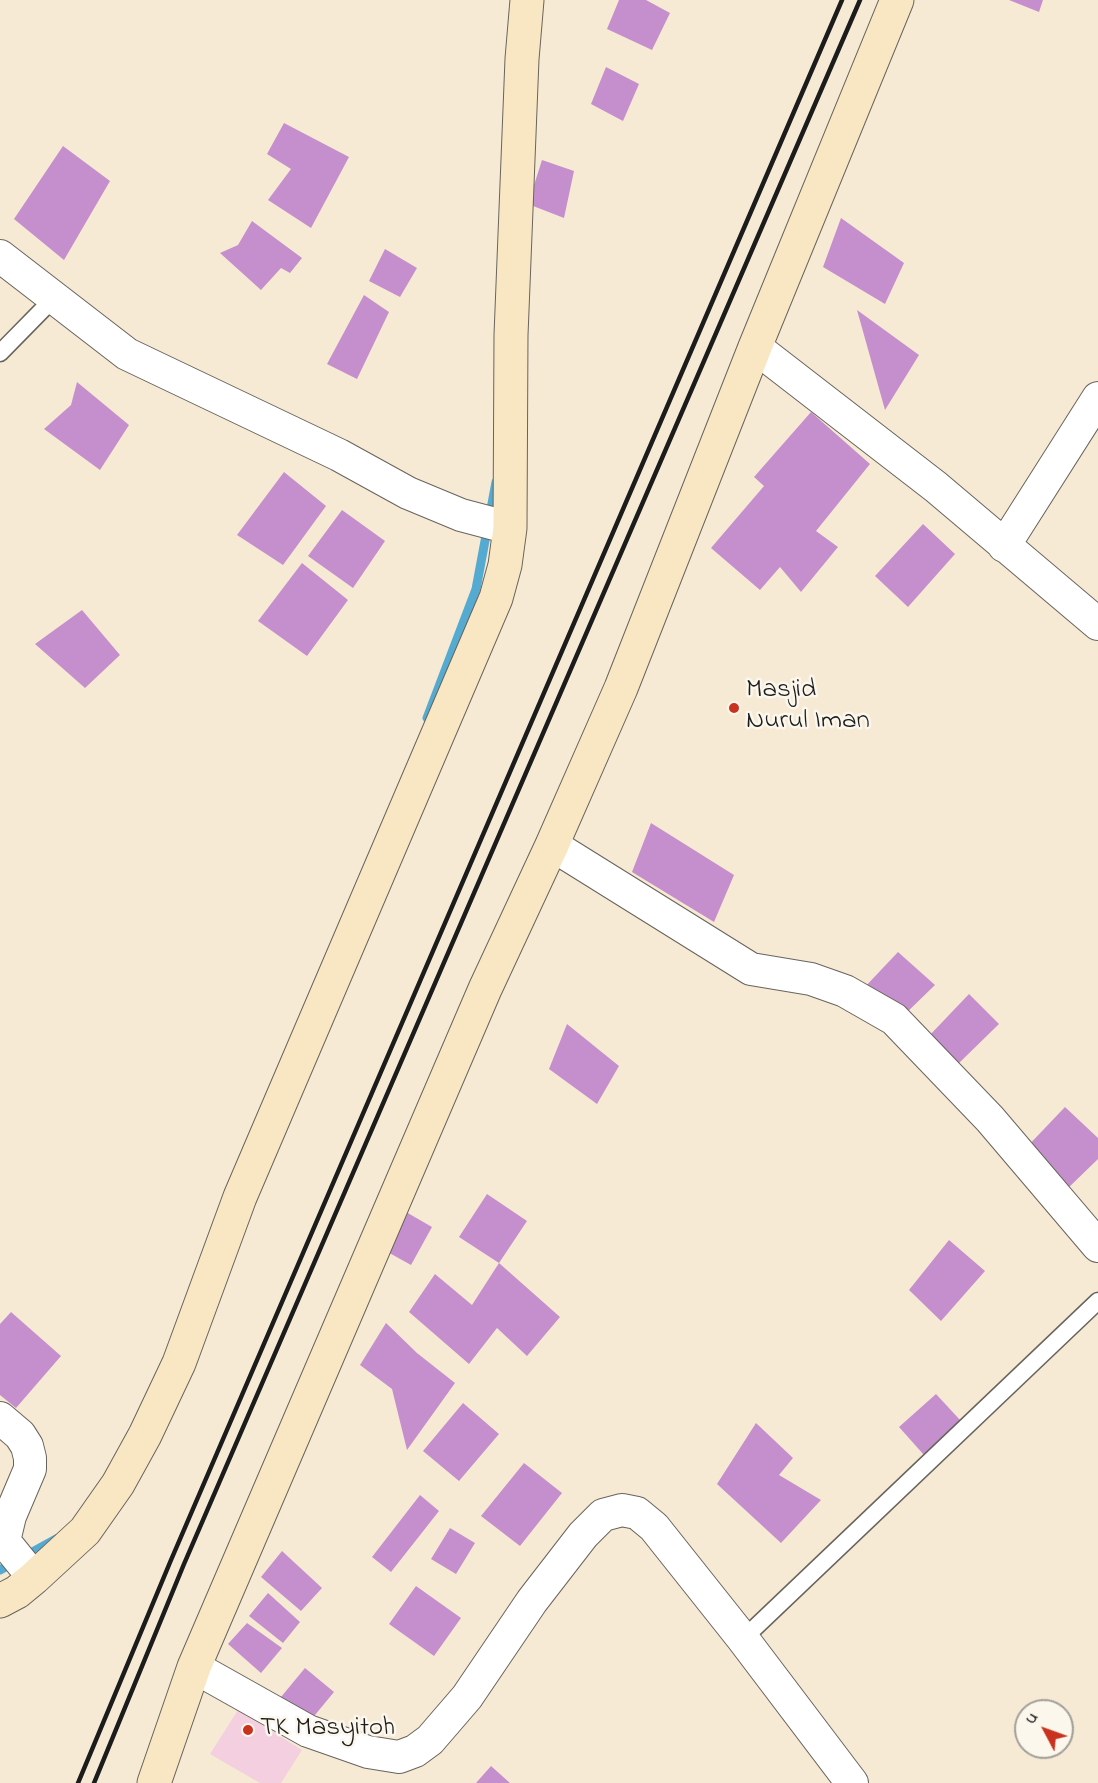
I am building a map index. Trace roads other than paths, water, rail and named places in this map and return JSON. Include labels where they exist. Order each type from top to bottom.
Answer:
[{"type":"street","points":[[0,1418],[20,1435],[27,1446],[30,1458],[30,1469],[10,1516],[11,1573],[85,1531],[112,1493],[145,1435],[179,1363],[240,1197],[496,598],[504,565],[507,528],[511,335],[522,59],[527,0]]},
{"type":"street","points":[[154,1783],[194,1667],[480,1000],[621,688],[754,346],[897,0]]},
{"type":"street","points":[[0,256],[127,354],[339,455],[408,492],[461,515],[507,528]]},
{"type":"street","points":[[754,346],[936,487],[1098,624]]},
{"type":"street","points":[[1004,546],[1098,399]]},
{"type":"street","points":[[552,845],[751,969],[811,979],[845,991],[894,1019],[990,1119],[1098,1246]]},
{"type":"street","points":[[194,1667],[308,1731],[368,1752],[399,1757],[415,1751],[430,1740],[467,1697],[532,1601],[583,1535],[603,1515],[622,1510],[637,1513],[654,1527],[743,1639],[852,1783]]},
{"type":"lane","points":[[0,353],[54,298]]},
{"type":"lane","points":[[743,1639],[1098,1301]]},
{"type":"waterway","points":[[427,718],[476,589],[496,482]]},
{"type":"waterway","points":[[0,1570],[58,1538]]},
{"type":"railway","points":[[78,1783],[171,1560],[842,0]]},
{"type":"railway","points":[[94,1783],[184,1564],[860,0]]},
{"type":"place","name":"Masjid Nurul Iman","points":[[734,708]]},
{"type":"place","name":"TK Masyitoh","points":[[248,1730]]}]
